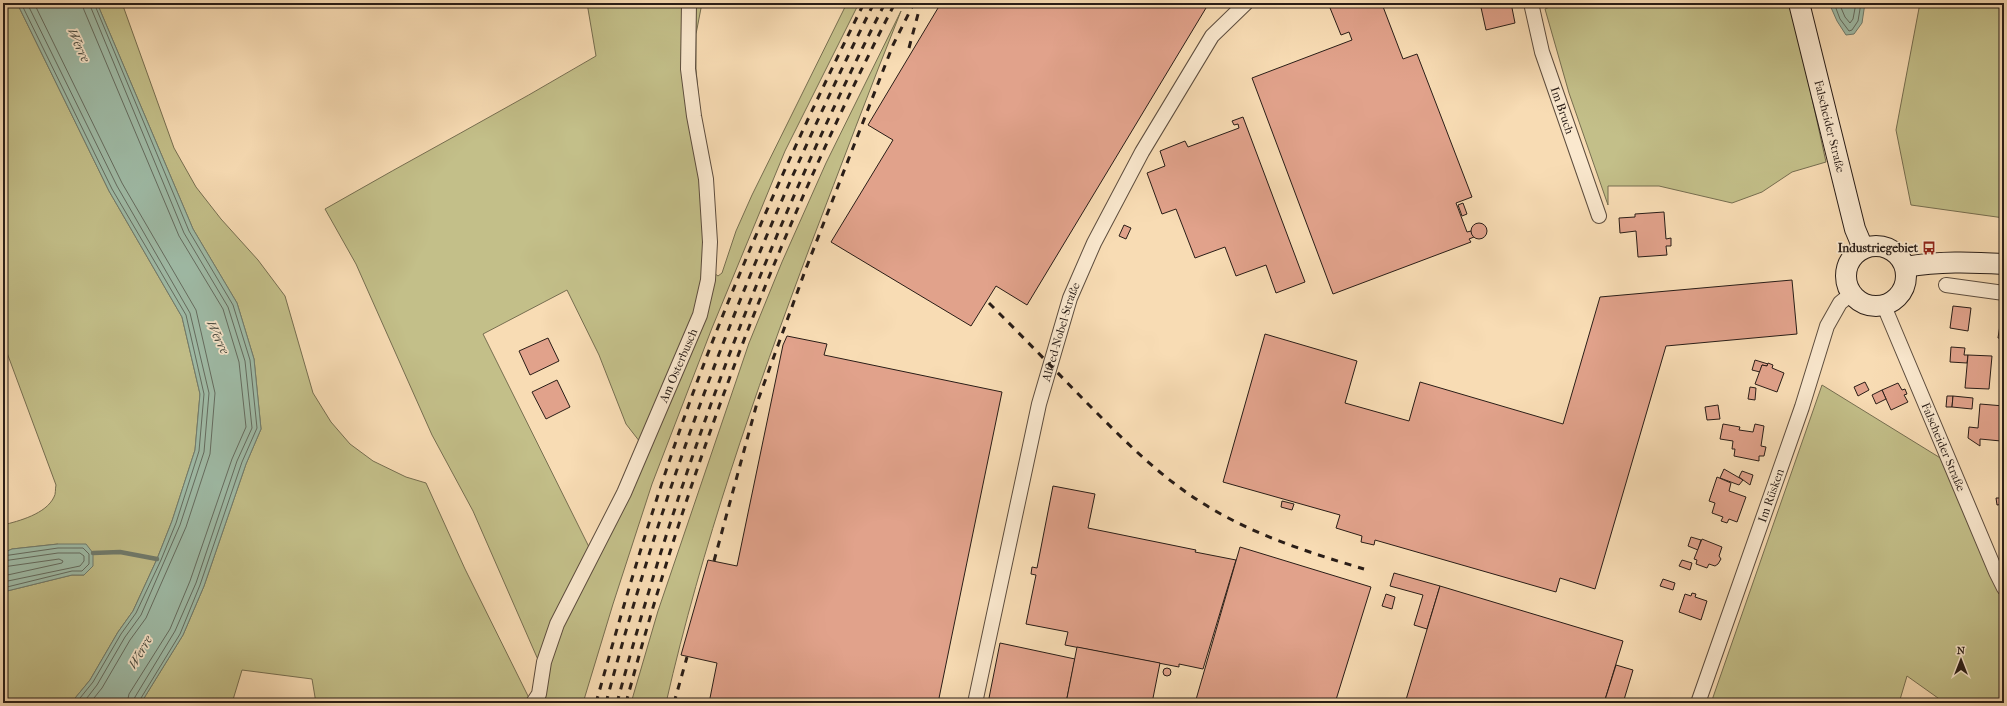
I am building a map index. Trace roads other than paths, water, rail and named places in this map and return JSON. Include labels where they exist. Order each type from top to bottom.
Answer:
[{"type":"street","name":"Am Osterbusch","points":[[533,703],[539,694],[544,662],[557,624],[624,493],[700,315],[708,280],[710,242],[706,179],[694,116],[688,69],[689,3]]},
{"type":"street","name":"Alfred-Nobel-Straße","points":[[975,703],[1039,404],[1070,298],[1094,243],[1142,152],[1212,36],[1246,3]]},
{"type":"street","name":"Im Bruch","points":[[1531,3],[1542,52],[1599,216]]},
{"type":"street","name":"Falscheider Straße","points":[[1800,3],[1855,229],[1863,248]]},
{"type":"street","points":[[1881,246],[1889,249],[1897,254],[1906,267],[1907,278],[1905,288],[1900,296],[1884,306],[1867,306],[1859,302],[1851,294],[1845,279],[1846,270],[1855,254],[1863,248],[1881,246]]},
{"type":"street","points":[[1906,267],[1964,261],[2004,264]]},
{"type":"street","points":[[1946,285],[2004,293]]},
{"type":"street","name":"Im Rüsken","points":[[1698,703],[1802,406],[1827,326],[1840,302],[1851,294]]},
{"type":"street","name":"Falscheider Straße","points":[[1884,306],[2004,588]]},
{"type":"water","name":"Werre","points":[[17,3],[97,3],[193,229],[237,303],[254,359],[261,429],[246,464],[204,586],[183,635],[141,703],[71,703],[90,680],[118,632],[133,611],[157,559],[172,521],[195,450],[200,394],[182,317],[109,191]]},
{"type":"water","points":[[1829,3],[1865,3],[1862,23],[1854,34],[1846,35],[1837,21]]},
{"type":"water","points":[[58,544],[86,544],[93,553],[93,566],[84,575],[72,575],[3,592],[3,553],[12,549]]},
{"type":"waterway","points":[[93,553],[120,552],[157,559]]},
{"type":"railway","points":[[596,703],[654,508],[679,431],[712,343],[773,196],[864,3]]},
{"type":"railway","points":[[606,703],[659,522],[722,346],[794,174],[874,3]]},
{"type":"railway","points":[[617,703],[671,522],[700,433],[733,346],[767,259],[804,173],[843,88],[885,3]]},
{"type":"railway","points":[[626,703],[679,523],[709,434],[742,346],[776,259],[814,172],[853,87],[895,3]]},
{"type":"railway","points":[[714,561],[757,403],[805,271],[893,45],[914,3]]},
{"type":"railway","points":[[909,48],[921,3]]},
{"type":"railway","points":[[989,303],[1129,445],[1175,484],[1219,513],[1266,536],[1364,569]]},
{"type":"railway","points":[[674,703],[687,657]]},
{"type":"place","name":"Industriegebiet","points":[[1929,248]]}]
